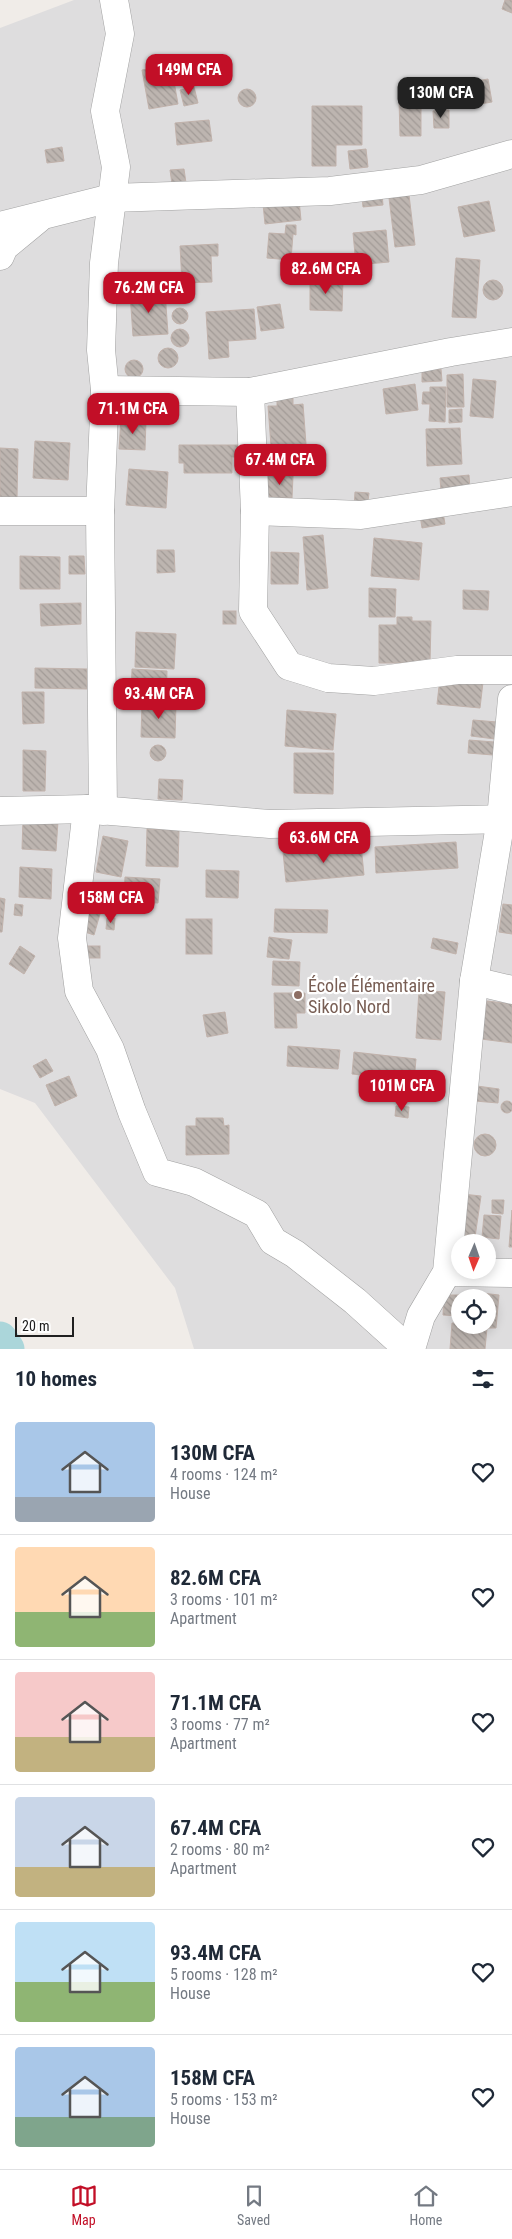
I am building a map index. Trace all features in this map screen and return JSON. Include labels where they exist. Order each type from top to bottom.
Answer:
[{"type":"street","points":[[114,0],[120,34],[105,111],[116,167],[104,263],[101,350],[105,390],[100,511],[95,810],[72,938],[79,991],[110,1049],[132,1112],[157,1172],[194,1182],[258,1214],[274,1241],[295,1254],[356,1301],[409,1349],[421,1316],[447,1272],[474,981],[506,819],[512,699]]},
{"type":"street","points":[[0,226],[111,198],[330,191],[421,180],[512,154]]},
{"type":"street","points":[[0,256],[4,248],[44,215]]},
{"type":"street","points":[[105,390],[250,392],[451,352],[512,342]]},
{"type":"street","points":[[250,392],[256,510],[253,611],[289,666],[328,678],[374,681],[457,670],[512,670]]},
{"type":"street","points":[[256,510],[362,515],[512,492]]},
{"type":"street","points":[[0,511],[100,511]]},
{"type":"street","points":[[0,811],[95,810],[270,824],[506,819]]},
{"type":"street","points":[[474,981],[512,990]]},
{"type":"street","points":[[447,1272],[512,1273]]},
{"type":"shaded area","points":[[74,0],[512,0],[512,1349],[194,1349],[175,1288],[35,1103],[0,1089],[0,28]]},
{"type":"building","points":[[505,0],[512,0],[512,13],[502,9]]},
{"type":"building","points":[[171,65],[178,104],[149,109],[142,70]]},
{"type":"building","points":[[488,79],[492,102],[468,106],[465,83]]},
{"type":"building","points":[[194,87],[198,103],[184,106],[180,90]]},
{"type":"building","points":[[247,89],[253,92],[256,98],[253,104],[247,107],[241,104],[238,98],[241,92]]},
{"type":"building","points":[[399,99],[421,99],[421,136],[400,136]]},
{"type":"building","points":[[312,106],[362,106],[362,145],[336,145],[336,166],[312,166]]},
{"type":"building","points":[[449,110],[449,128],[434,128],[433,111]]},
{"type":"building","points":[[209,120],[212,141],[177,145],[175,123]]},
{"type":"building","points":[[62,147],[64,161],[47,163],[45,150]]},
{"type":"building","points":[[366,149],[368,167],[350,169],[348,151]]},
{"type":"building","points":[[184,169],[186,183],[172,184],[170,170]]},
{"type":"building","points":[[382,194],[383,205],[363,207],[362,196]]},
{"type":"building","points":[[409,195],[415,245],[395,247],[389,198]]},
{"type":"building","points":[[299,200],[301,220],[265,224],[263,204]]},
{"type":"building","points":[[489,201],[495,231],[464,237],[458,207]]},
{"type":"building","points":[[286,225],[296,225],[296,235],[293,234],[291,260],[267,258],[269,233],[285,234]]},
{"type":"building","points":[[386,230],[389,262],[356,265],[353,233]]},
{"type":"building","points":[[218,244],[218,256],[211,256],[212,282],[182,283],[180,246]]},
{"type":"building","points":[[456,258],[480,260],[476,318],[452,317]]},
{"type":"building","points":[[310,279],[343,279],[342,311],[310,310]]},
{"type":"building","points":[[493,280],[500,283],[503,290],[500,297],[493,300],[486,297],[483,290],[486,283]]},
{"type":"building","points":[[165,291],[168,334],[133,336],[130,294]]},
{"type":"building","points":[[280,304],[284,328],[261,331],[257,307]]},
{"type":"building","points":[[180,308],[186,310],[188,316],[186,322],[180,324],[174,322],[172,316],[174,310]]},
{"type":"building","points":[[254,309],[256,339],[228,341],[229,357],[209,359],[206,312]]},
{"type":"building","points":[[180,329],[186,332],[189,338],[186,344],[180,347],[174,344],[171,338],[174,332]]},
{"type":"building","points":[[168,348],[175,351],[178,358],[175,365],[168,368],[161,365],[158,358],[161,351]]},
{"type":"building","points":[[130,360],[138,360],[143,365],[141,376],[130,378],[125,373],[125,365]]},
{"type":"building","points":[[441,369],[442,381],[422,382],[422,370]]},
{"type":"building","points":[[463,374],[464,407],[447,407],[447,375]]},
{"type":"building","points":[[473,379],[496,381],[493,418],[470,416]]},
{"type":"building","points":[[415,384],[418,410],[386,414],[383,389]]},
{"type":"building","points":[[430,387],[446,387],[445,422],[429,421],[430,404],[422,404],[423,392],[430,392]]},
{"type":"building","points":[[293,397],[293,405],[303,404],[306,444],[271,446],[268,406],[277,406],[277,399]]},
{"type":"building","points":[[462,409],[462,422],[449,423],[449,410]]},
{"type":"building","points":[[121,419],[146,420],[145,450],[119,449]]},
{"type":"building","points":[[460,428],[462,464],[427,466],[426,429]]},
{"type":"building","points":[[35,441],[70,443],[68,480],[33,478]]},
{"type":"building","points":[[179,445],[238,445],[238,457],[232,457],[232,473],[184,473],[184,463],[179,463]]},
{"type":"building","points":[[0,448],[18,449],[17,498],[0,497]]},
{"type":"building","points":[[129,469],[168,472],[166,508],[126,505]]},
{"type":"building","points":[[268,475],[293,476],[292,498],[267,497]]},
{"type":"building","points":[[469,475],[470,489],[441,492],[440,478]]},
{"type":"building","points":[[355,492],[369,493],[367,509],[354,508]]},
{"type":"building","points":[[443,512],[445,524],[422,528],[420,515]]},
{"type":"building","points":[[323,535],[328,588],[307,590],[303,537]]},
{"type":"building","points":[[374,538],[422,543],[419,580],[371,576]]},
{"type":"building","points":[[157,550],[174,550],[175,572],[157,573]]},
{"type":"building","points":[[271,552],[299,553],[298,584],[271,584]]},
{"type":"building","points":[[20,556],[60,557],[60,589],[20,589]]},
{"type":"building","points":[[69,556],[84,556],[85,574],[69,574]]},
{"type":"building","points":[[369,588],[396,589],[395,617],[369,617]]},
{"type":"building","points":[[463,590],[489,591],[488,610],[463,609]]},
{"type":"building","points":[[81,603],[81,624],[41,626],[40,604]]},
{"type":"building","points":[[223,611],[236,611],[236,624],[223,624]]},
{"type":"building","points":[[397,617],[412,617],[412,621],[431,621],[430,663],[379,663],[379,625],[397,625]]},
{"type":"building","points":[[136,632],[176,634],[174,669],[135,667]]},
{"type":"building","points":[[35,668],[87,669],[87,689],[35,688]]},
{"type":"building","points":[[132,669],[167,671],[166,701],[131,699]]},
{"type":"building","points":[[440,678],[483,682],[480,708],[437,704]]},
{"type":"building","points":[[22,692],[44,692],[44,723],[23,724]]},
{"type":"building","points":[[142,703],[176,703],[175,738],[141,737]]},
{"type":"building","points":[[287,710],[336,714],[333,750],[285,746]]},
{"type":"building","points":[[473,720],[497,722],[495,739],[471,736]]},
{"type":"building","points":[[469,740],[494,742],[493,755],[468,753]]},
{"type":"building","points":[[155,745],[161,745],[166,750],[164,759],[155,761],[150,756],[150,750]]},
{"type":"building","points":[[23,750],[46,751],[45,791],[23,791]]},
{"type":"building","points":[[294,753],[334,753],[333,794],[294,793]]},
{"type":"building","points":[[159,779],[183,780],[182,800],[158,799]]},
{"type":"building","points":[[23,819],[58,821],[56,851],[22,849]]},
{"type":"building","points":[[147,829],[179,830],[178,867],[146,866]]},
{"type":"building","points":[[103,836],[128,841],[121,877],[96,872]]},
{"type":"building","points":[[456,842],[458,868],[376,873],[375,847]]},
{"type":"building","points":[[361,845],[364,875],[286,882],[283,852]]},
{"type":"building","points":[[20,867],[52,869],[51,899],[19,897]]},
{"type":"building","points":[[206,870],[239,871],[238,898],[206,897]]},
{"type":"building","points":[[125,877],[160,879],[158,903],[124,901]]},
{"type":"building","points":[[0,898],[5,899],[2,932],[0,932]]},
{"type":"building","points":[[15,904],[23,905],[22,916],[14,915]]},
{"type":"building","points":[[503,904],[512,905],[512,934],[499,932]]},
{"type":"building","points":[[275,909],[328,910],[327,933],[274,932]]},
{"type":"building","points":[[85,910],[100,914],[94,935],[79,930]]},
{"type":"building","points":[[107,918],[115,918],[114,930],[106,929]]},
{"type":"building","points":[[186,919],[212,919],[212,954],[186,954]]},
{"type":"building","points":[[269,937],[292,940],[289,959],[267,957]]},
{"type":"building","points":[[433,938],[458,943],[456,954],[431,948]]},
{"type":"building","points":[[20,946],[35,956],[24,974],[9,964]]},
{"type":"building","points":[[81,946],[100,946],[100,958],[81,958]]},
{"type":"building","points":[[273,961],[300,962],[299,986],[272,985]]},
{"type":"building","points":[[419,990],[445,992],[441,1040],[416,1038]]},
{"type":"building","points":[[274,993],[305,993],[305,1013],[296,1013],[297,1028],[275,1028]]},
{"type":"building","points":[[487,1001],[512,1004],[512,1043],[481,1039]]},
{"type":"building","points":[[225,1012],[228,1033],[207,1037],[203,1015]]},
{"type":"building","points":[[288,1046],[340,1050],[338,1069],[287,1066]]},
{"type":"building","points":[[354,1052],[416,1059],[414,1081],[352,1074]]},
{"type":"building","points":[[46,1059],[53,1071],[40,1078],[33,1066]]},
{"type":"building","points":[[69,1076],[77,1096],[55,1106],[46,1085]]},
{"type":"building","points":[[477,1086],[499,1089],[498,1103],[475,1101]]},
{"type":"building","points":[[505,1101],[509,1101],[513,1107],[509,1113],[505,1113],[501,1109],[501,1105]]},
{"type":"building","points":[[396,1106],[409,1107],[408,1118],[395,1116]]},
{"type":"building","points":[[196,1118],[223,1118],[224,1126],[229,1125],[229,1154],[186,1155],[186,1126],[196,1126]]},
{"type":"building","points":[[481,1134],[489,1134],[496,1141],[496,1149],[489,1156],[481,1156],[474,1149],[474,1141]]},
{"type":"building","points":[[462,1194],[481,1196],[475,1234],[457,1234]]},
{"type":"building","points":[[492,1200],[504,1200],[503,1214],[492,1213]]},
{"type":"building","points":[[512,1210],[512,1247],[509,1247]]},
{"type":"building","points":[[484,1215],[501,1216],[499,1239],[496,1239],[496,1234],[482,1234]]},
{"type":"building","points":[[444,1295],[451,1295],[451,1315],[443,1315]]},
{"type":"building","points":[[496,1295],[499,1295],[496,1328]]},
{"type":"building","points":[[451,1334],[486,1334],[485,1349],[450,1349]]},
{"type":"waterway","points":[[0,1339],[7,1349]]},
{"type":"place","name":"École Élémentaire Sikolo Nord","points":[[298,995]]}]
